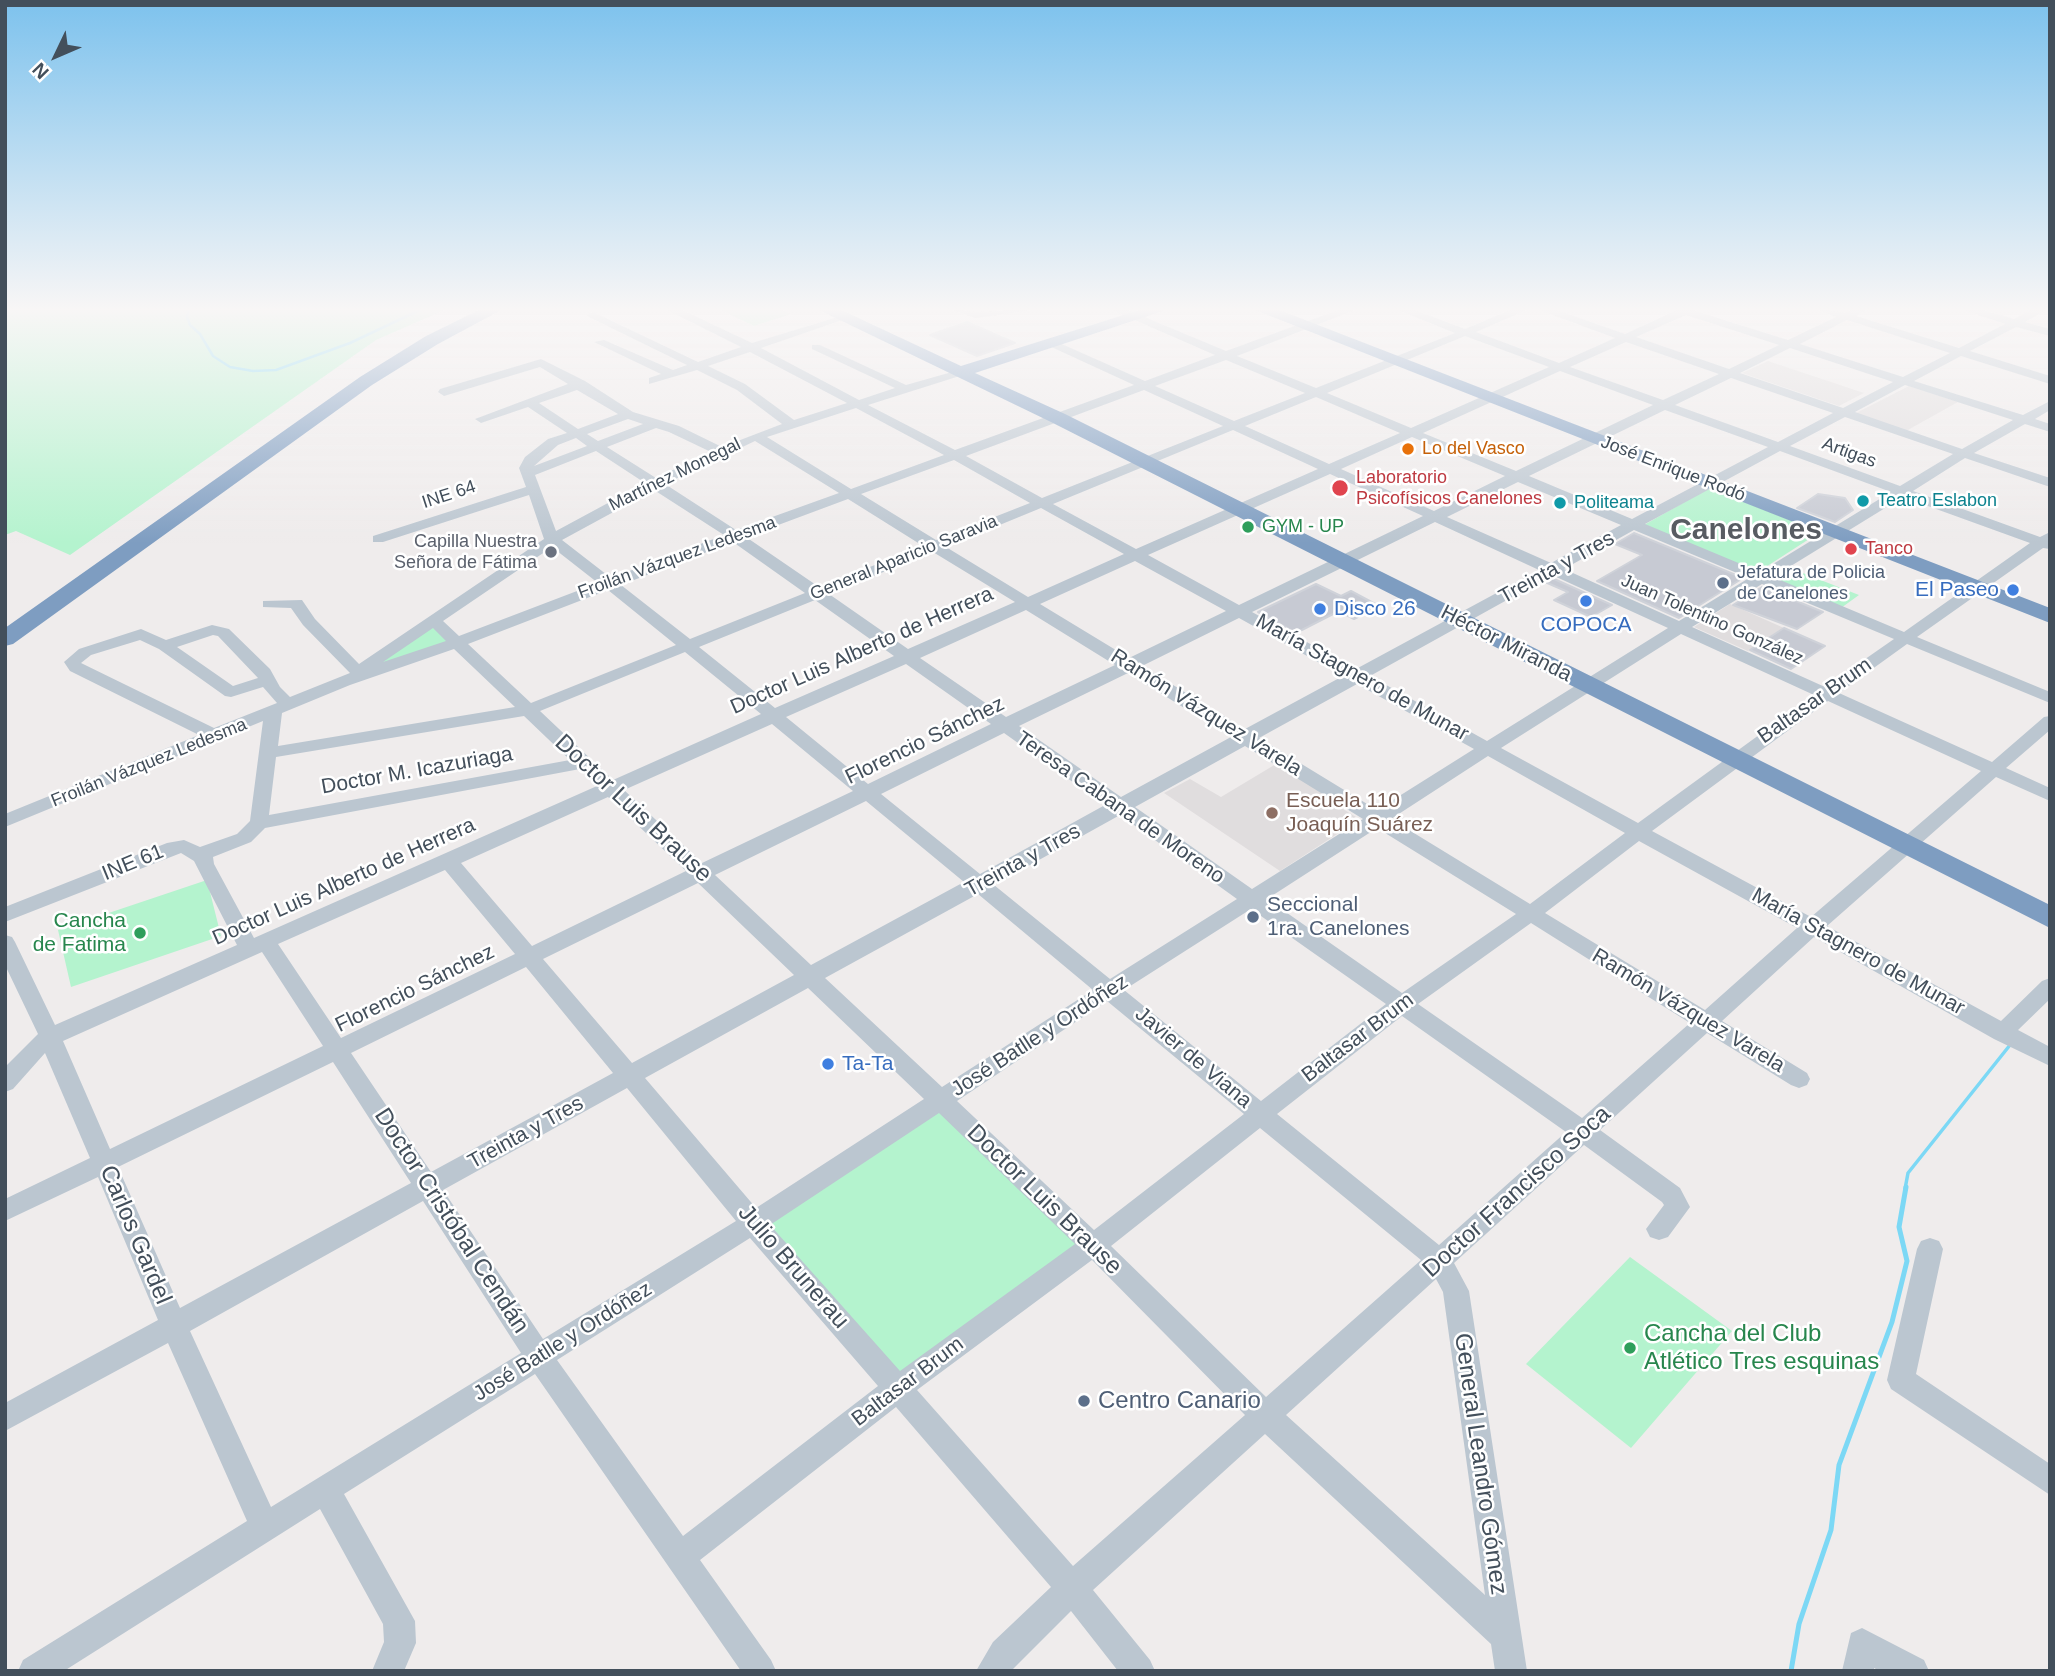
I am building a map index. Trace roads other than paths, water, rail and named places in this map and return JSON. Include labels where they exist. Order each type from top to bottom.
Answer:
[{"type":"highway","points":[[5,618],[89,564],[346,386]]},
{"type":"highway","points":[[5,639],[359,386]]},
{"type":"highway","name":"Héctor Miranda","points":[[996,386],[2050,918]]},
{"type":"highway","name":"José Enrique Rodó","points":[[1459,386],[2050,616]]},
{"type":"street","points":[[444,392],[463,386]]},
{"type":"street","points":[[481,419],[575,386]]},
{"type":"street","points":[[584,386],[628,415],[657,423],[721,452]]},
{"type":"street","points":[[739,386],[792,425]]},
{"type":"street","name":"María Stagnero de Munar","points":[[823,386],[1242,611],[2050,1058]]},
{"type":"street","points":[[900,386],[906,389]]},
{"type":"street","name":"Martínez Monegal","points":[[351,677],[552,540],[655,483],[756,436],[915,386]]},
{"type":"street","name":"Froilán Vázquez Ledesma","points":[[5,821],[281,709],[351,677],[456,643],[1139,386]]},
{"type":"street","name":"Juan Tolentino González","points":[[1145,386],[2050,795]]},
{"type":"street","points":[[1301,386],[2050,698]]},
{"type":"street","name":"General Aparicio Saravia","points":[[267,753],[527,710],[1330,386]]},
{"type":"street","name":"Doctor Luis Alberto de Herrera","points":[[5,1083],[37,1046],[50,1037],[612,790],[771,715],[1516,386]]},
{"type":"street","name":"Artigas","points":[[1614,386],[2047,541]]},
{"type":"street","name":"Florencio Sánchez","points":[[5,1211],[531,958],[1701,386]]},
{"type":"street","points":[[1768,386],[2050,483]]},
{"type":"street","name":"Treinta y Tres","points":[[5,1418],[1360,677],[1709,483],[1893,386]]},
{"type":"street","points":[[1919,386],[2050,428]]},
{"type":"street","name":"Teresa Cabana de Moreno","points":[[530,403],[735,536],[1671,1195],[1678,1207],[1659,1229]]},
{"type":"street","name":"José Batlle y Ordóñez","points":[[34,1671],[753,1223],[1110,989],[1587,685],[1964,453],[2050,405]]},
{"type":"street","points":[[552,540],[528,473],[530,460],[553,442],[628,415]]},
{"type":"street","points":[[528,473],[657,423]]},
{"type":"street","name":"Ramón Vázquez Varela","points":[[756,436],[1799,1079]]},
{"type":"street","name":"INE 64","points":[[378,539],[533,489]]},
{"type":"street","name":"Javier de Viana","points":[[552,540],[610,583],[1440,1261]]},
{"type":"street","name":"Baltasar Brum","points":[[680,1557],[898,1388],[1093,1245],[1402,1004],[1641,832],[1734,758],[2047,541]]},
{"type":"street","points":[[269,604],[296,603],[351,677]]},
{"type":"street","name":"Doctor Luis Brause","points":[[433,620],[1093,1245],[1267,1417],[1504,1634]]},
{"type":"street","points":[[164,646],[218,630],[256,664],[268,680],[281,709],[267,753],[259,823]]},
{"type":"street","points":[[215,736],[76,667],[72,662],[85,652],[135,635],[148,635],[230,692],[268,680]]},
{"type":"street","name":"Doctor Francisco Soca","points":[[992,1671],[1004,1653],[1072,1588],[1585,1133],[1812,927],[2050,721]]},
{"type":"street","name":"Doctor M. Icazuriaga","points":[[201,854],[235,843],[250,834],[259,823],[584,763]]},
{"type":"street","name":"INE 61","points":[[5,915],[174,847],[189,847],[201,854]]},
{"type":"street","points":[[201,854],[258,945]]},
{"type":"street","name":"Julio Brunerau","points":[[449,861],[753,1223],[1072,1588],[1139,1671]]},
{"type":"street","name":"Carlos Gardel","points":[[5,942],[50,1037],[174,1326],[265,1527]]},
{"type":"street","name":"Doctor Cristóbal Cendán","points":[[258,945],[339,1051],[540,1358],[760,1671]]},
{"type":"street","points":[[2002,1033],[2050,986]]},
{"type":"street","points":[[1930,1249],[1901,1380],[2050,1481]]},
{"type":"street","name":"General Leandro Gómez","points":[[1440,1261],[1456,1291],[1511,1671]]},
{"type":"street","points":[[325,1489],[399,1621],[400,1643],[388,1671]]},
{"type":"street","points":[[1858,1671],[1862,1644],[1913,1671]]},
{"type":"waterway","points":[[1905,1189],[1908,1173],[2010,1045]]},
{"type":"waterway","points":[[1791,1671],[1799,1624],[1831,1530],[1839,1465],[1892,1322],[1907,1261],[1899,1227],[1906,1187]]},
{"type":"place","name":"Lo del Vasco","points":[[1408,449]]},
{"type":"place","name":"Laboratorio Psicofísicos Canelones","points":[[1340,488]]},
{"type":"place","name":"Teatro Eslabon","points":[[1863,501]]},
{"type":"place","name":"Politeama","points":[[1560,503]]},
{"type":"place","name":"GYM - UP","points":[[1248,527]]},
{"type":"place","name":"Tanco","points":[[1851,549]]},
{"type":"place","name":"Capilla Nuestra Señora de Fátima","points":[[551,552]]},
{"type":"place","name":"Jefatura de Policia de Canelones","points":[[1723,583]]},
{"type":"place","name":"El Paseo","points":[[2013,590]]},
{"type":"place","name":"COPOCA","points":[[1586,601]]},
{"type":"place","name":"Disco 26","points":[[1320,609]]},
{"type":"place","name":"Escuela 110 Joaquín Suárez","points":[[1272,813]]},
{"type":"place","name":"Seccional 1ra. Canelones","points":[[1253,917]]},
{"type":"place","name":"Cancha de Fatima","points":[[140,933]]},
{"type":"place","name":"Ta-Ta","points":[[828,1064]]},
{"type":"place","name":"Cancha del Club Atlético Tres esquinas","points":[[1630,1348]]},
{"type":"place","name":"Centro Canario","points":[[1084,1401]]},
{"type":"district","name":"Canelones","points":[[1746,531]]}]
